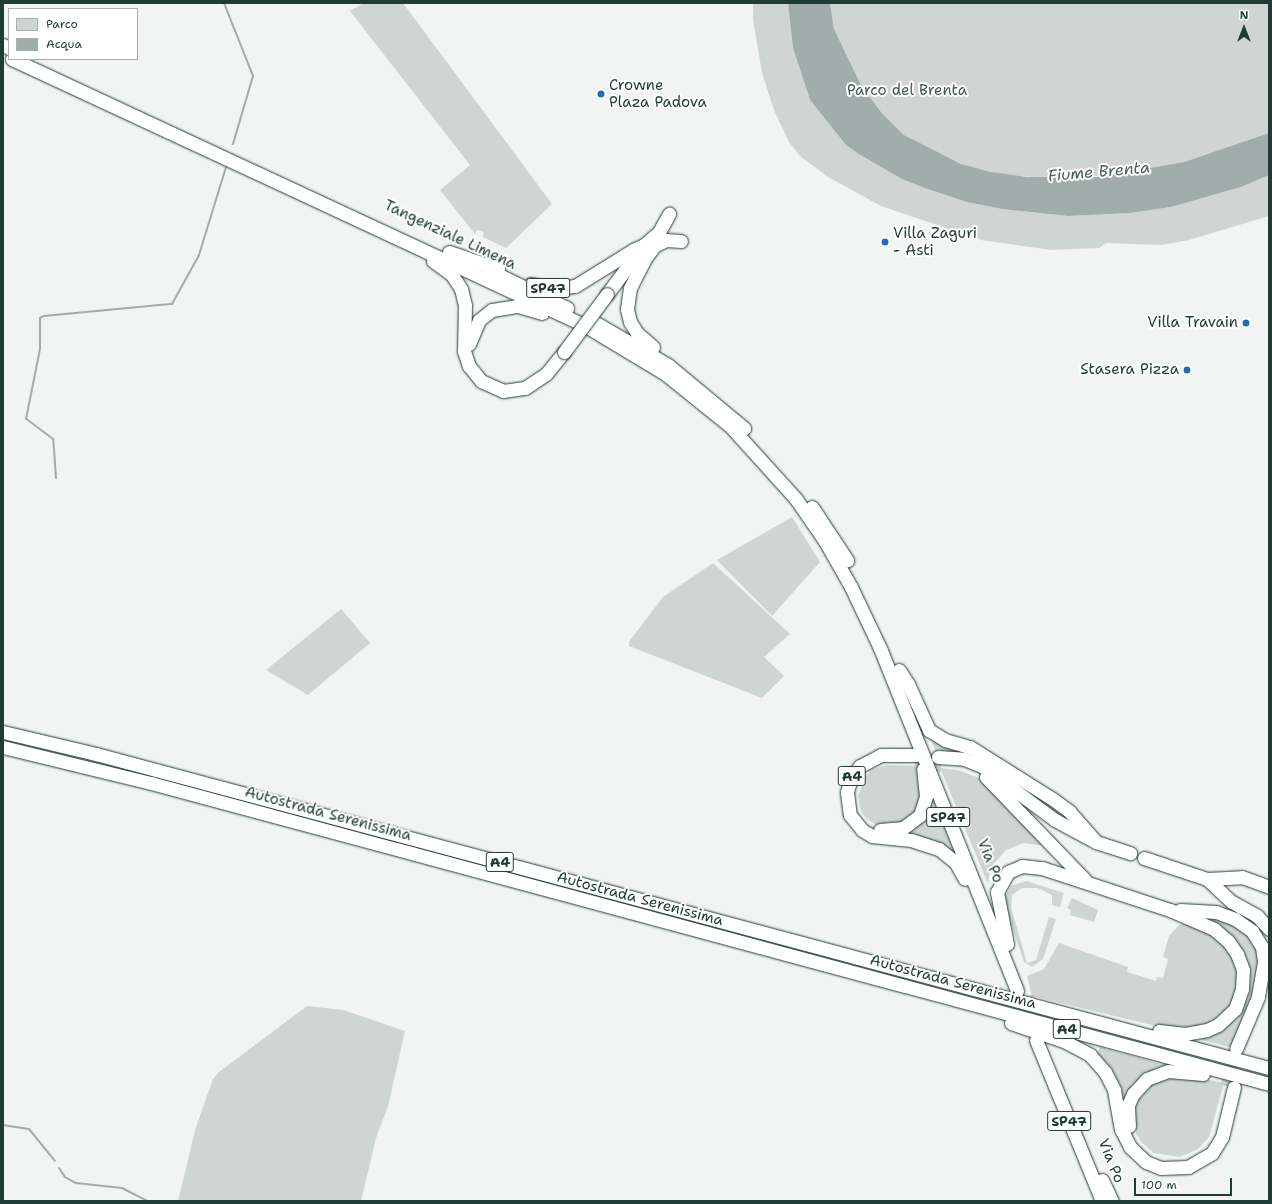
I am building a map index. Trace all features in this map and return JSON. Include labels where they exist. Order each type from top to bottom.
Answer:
[{"type":"highway","points":[[14,60],[230,155]]},
{"type":"highway","points":[[35,60],[230,155]]},
{"type":"highway","name":"Tangenziale Limena","points":[[230,155],[375,227],[584,325],[641,358],[730,426],[796,499],[839,564],[895,672]]},
{"type":"highway","name":"Tangenziale Limena","points":[[230,155],[449,252],[550,300],[643,348],[703,391],[735,419],[770,455],[832,535],[860,584],[895,672]]},
{"type":"highway","name":"SP47","points":[[375,227],[446,269],[457,281],[465,305],[464,351],[473,372],[490,387],[518,390],[540,380],[564,352],[643,246],[659,232],[669,214]]},
{"type":"highway","name":"SP47","points":[[449,252],[536,286],[560,289],[575,286],[643,246],[664,236],[678,238],[666,240],[649,251],[630,288],[628,316],[636,333],[713,393],[735,419]]},
{"type":"highway","name":"SP47","points":[[473,372],[468,346],[474,327],[485,314],[507,307],[529,309],[550,315],[641,358]]},
{"type":"highway","points":[[895,672],[908,684],[929,730],[945,740],[970,747],[1054,800],[1069,811],[1096,842]]},
{"type":"highway","name":"Via Po","points":[[895,672],[1007,944],[1022,994],[1004,961],[915,734],[895,672]]},
{"type":"highway","name":"Autostrada Serenissima","points":[[3,732],[96,754],[1269,1068]]},
{"type":"highway","name":"A4","points":[[915,734],[925,779],[926,796],[923,809],[911,824],[895,831],[878,830],[870,826],[863,820],[856,806],[855,791],[860,777],[878,764],[916,760],[881,755],[860,766],[848,787],[847,802],[850,815],[862,830],[872,836],[925,843],[951,858],[963,875],[991,939],[1004,961]]},
{"type":"highway","name":"Autostrada Serenissima","points":[[3,747],[144,782],[1269,1084]]},
{"type":"highway","points":[[1088,884],[988,778],[966,768],[940,761],[964,759],[982,766],[1055,820],[1096,842],[1130,853]]},
{"type":"highway","points":[[1144,858],[1206,879],[1242,877],[1269,887]]},
{"type":"highway","points":[[1007,944],[997,892],[1008,872],[1022,866],[1036,866],[1170,910],[1214,929],[1224,937],[1237,954],[1243,980],[1234,1009],[1218,1025],[1207,1030],[1185,1034],[1122,1022],[1096,1022]]},
{"type":"highway","points":[[1206,879],[1232,902],[1257,916],[1269,929]]},
{"type":"highway","points":[[1170,910],[1205,911],[1226,916],[1244,924],[1262,947],[1264,962],[1258,997],[1240,1050],[1269,989]]},
{"type":"highway","name":"A4","points":[[864,975],[917,995],[1047,1034],[1084,1050],[1101,1066],[1112,1084],[1117,1097],[1121,1129],[1130,1147],[1146,1162],[1161,1168],[1188,1167],[1212,1153],[1222,1137],[1231,1086],[1211,1140],[1192,1157],[1176,1161],[1156,1158],[1138,1144],[1131,1132],[1127,1118],[1133,1094],[1147,1079],[1158,1073],[1180,1070],[1195,1072],[1269,1092]]},
{"type":"highway","name":"Via Po","points":[[1102,1201],[1054,1085],[1041,1042],[1111,1201]]},
{"type":"highway","points":[[1054,1085],[1064,1122],[1096,1201]]},
{"type":"green space","points":[[364,3],[403,3],[552,204],[506,248],[483,237],[484,232],[477,230],[475,234],[440,190],[470,165],[350,11]]},
{"type":"green space","points":[[753,3],[788,3],[793,48],[810,100],[846,145],[902,179],[967,202],[1002,209],[1068,216],[1130,213],[1171,207],[1241,187],[1269,175],[1269,216],[1189,240],[1162,245],[1106,243],[1099,248],[1052,250],[981,240],[881,206],[828,177],[800,156],[789,142],[774,110],[762,73],[753,19]]},
{"type":"green space","name":"Parco del Brenta","points":[[830,3],[1269,3],[1269,133],[1184,162],[1116,175],[1048,178],[1006,175],[973,168],[945,157],[904,135],[881,112],[861,85],[834,29]]},
{"type":"green space","points":[[792,517],[820,562],[772,616],[717,560]]},
{"type":"green space","points":[[713,563],[790,634],[764,657],[784,676],[762,698],[629,646],[629,642],[663,597]]},
{"type":"green space","points":[[341,609],[370,643],[308,695],[266,670]]},
{"type":"green space","points":[[931,739],[962,746],[1061,812],[1057,817],[994,768],[936,752]]},
{"type":"green space","points":[[886,765],[919,766],[922,802],[906,824],[880,827],[867,819],[861,812],[858,796],[866,776],[872,770]]},
{"type":"green space","points":[[940,768],[958,770],[982,779],[1045,846],[1024,843],[1006,850],[990,868],[988,884]]},
{"type":"green space","points":[[929,784],[964,869],[954,857],[890,836],[906,832]]},
{"type":"green space","points":[[1026,881],[1064,893],[1060,907],[1052,905],[1052,895],[1038,888],[1022,888],[1012,895],[1011,907],[1027,963],[1036,960],[1049,917],[1056,919],[1043,959],[1032,967],[1024,962],[1003,901],[1011,886]]},
{"type":"green space","points":[[1072,898],[1098,910],[1094,922],[1070,915],[1071,910],[1067,908]]},
{"type":"green space","points":[[1213,917],[1236,924],[1258,944],[1259,978],[1233,1048],[1194,1038],[1217,1030],[1246,977],[1211,923]]},
{"type":"green space","points":[[1186,923],[1210,931],[1230,951],[1238,971],[1233,1003],[1221,1018],[1198,1028],[1160,1027],[1032,996],[1027,976],[1044,969],[1059,943],[1128,967],[1127,972],[1156,981],[1157,977],[1163,978],[1168,959],[1163,957],[1169,936],[1179,925]]},
{"type":"green space","points":[[307,1006],[343,1010],[405,1031],[388,1106],[376,1138],[361,1201],[178,1201],[196,1127],[213,1079],[219,1072]]},
{"type":"green space","points":[[1100,1047],[1168,1066],[1146,1073],[1132,1085],[1124,1110],[1097,1056]]},
{"type":"green space","points":[[1188,1075],[1224,1083],[1209,1137],[1198,1149],[1180,1157],[1154,1153],[1141,1142],[1136,1133],[1132,1122],[1133,1102],[1152,1080]]},
{"type":"water","points":[[788,3],[830,3],[834,29],[861,85],[881,112],[904,135],[961,164],[991,172],[1027,177],[1099,177],[1184,162],[1269,133],[1269,175],[1241,187],[1171,207],[1130,213],[1068,216],[1002,209],[967,202],[925,188],[902,179],[846,145],[810,100],[793,48]]},
{"type":"waterway","points":[[224,3],[253,76],[233,144]]},
{"type":"waterway","points":[[56,478],[53,439],[26,419],[40,349],[40,318],[44,316],[172,304],[199,255],[226,167]]},
{"type":"waterway","points":[[3,1125],[29,1129],[55,1161]]},
{"type":"waterway","points":[[59,1168],[65,1177],[76,1183],[122,1188],[148,1201]]},
{"type":"tunnel","points":[[915,764],[941,765]]},
{"type":"tunnel","points":[[1027,996],[1046,1043]]},
{"type":"tunnel","points":[[1227,1086],[1236,1049]]},
{"type":"place","name":"Crowne Plaza Padova","points":[[601,94]]},
{"type":"place","name":"Villa Zaguri - Asti","points":[[885,242]]},
{"type":"place","name":"Villa Travain","points":[[1246,323]]},
{"type":"place","name":"Stasera Pizza","points":[[1187,370]]},
{"type":"water label","name":"Fiume Brenta","points":[[1099,172]]}]
